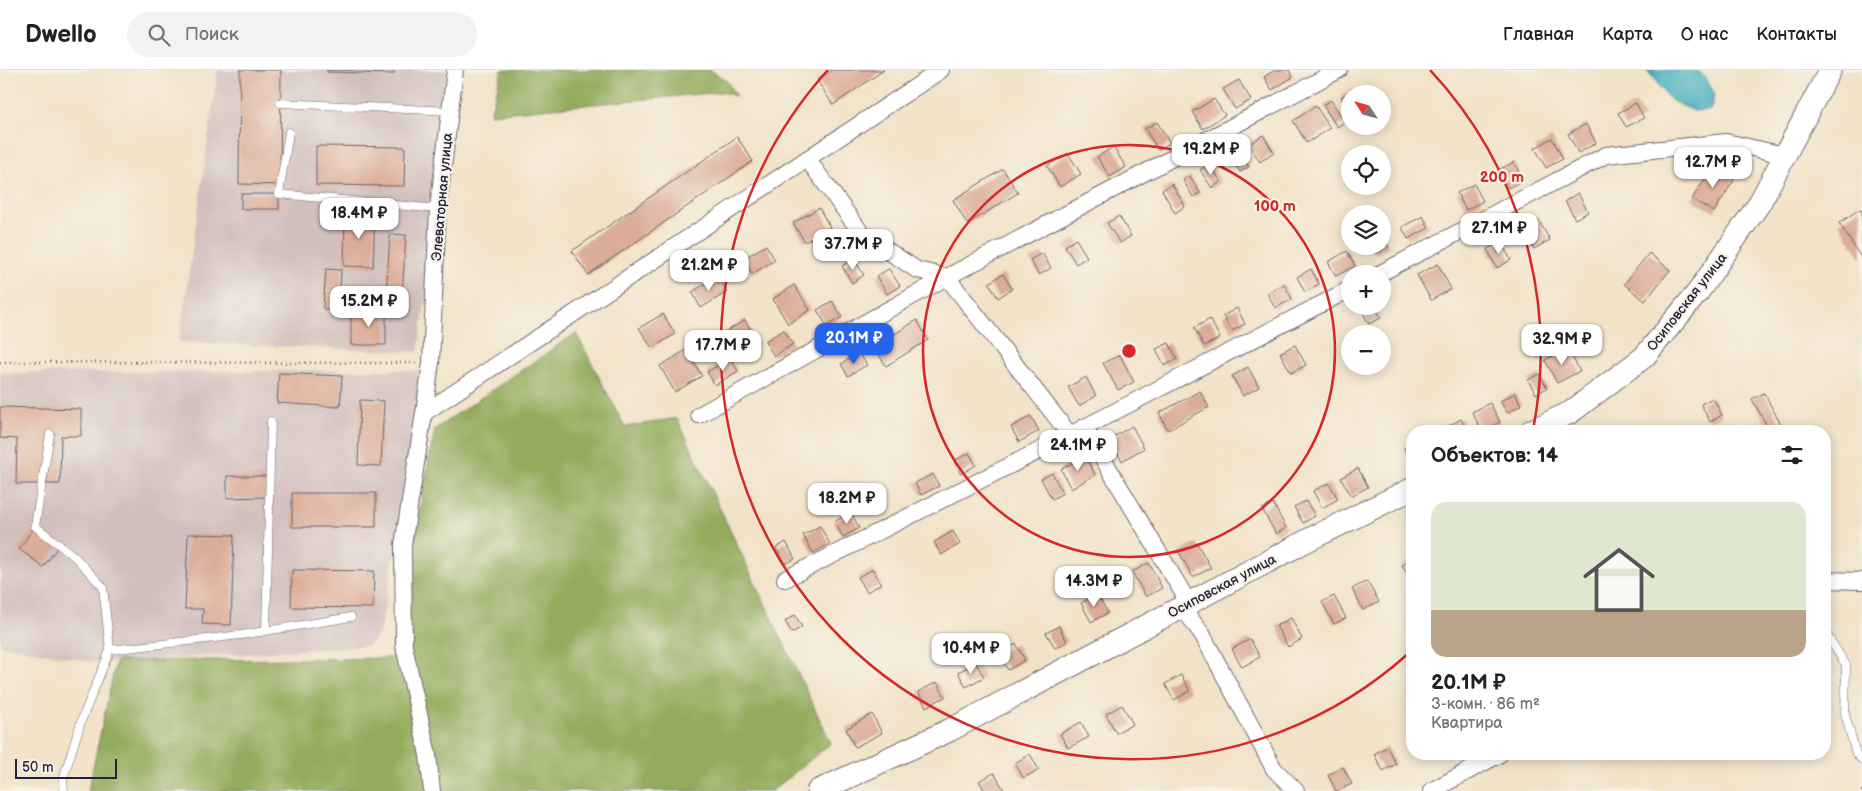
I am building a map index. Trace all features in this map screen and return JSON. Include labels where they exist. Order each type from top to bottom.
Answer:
[{"type":"street","name":"Элеваторная улица","points":[[432,791],[428,755],[404,646],[403,545],[431,363],[438,209],[455,70]]},
{"type":"street","points":[[424,413],[941,70]]},
{"type":"street","points":[[699,415],[947,277],[1339,70]]},
{"type":"street","name":"Осиповская улица","points":[[1544,425],[1571,412],[1644,357],[1698,292],[1759,204],[1830,70]]},
{"type":"street","points":[[1391,268],[1606,155],[1726,142],[1784,155]]},
{"type":"street","points":[[808,160],[862,234],[917,270],[947,277],[1077,431],[1186,605],[1274,769],[1296,791]]},
{"type":"street","points":[[785,579],[1077,431],[1341,294]]},
{"type":"street","name":"Осиповская улица","points":[[818,791],[950,730],[1310,540],[1406,492]]},
{"type":"street","points":[[1831,580],[1862,582]]},
{"type":"street","points":[[1431,791],[1489,760]]},
{"type":"lane","points":[[280,103],[451,111]]},
{"type":"lane","points":[[289,132],[279,194],[438,209]]},
{"type":"lane","points":[[266,631],[271,421]]},
{"type":"lane","points":[[50,434],[35,526],[75,557],[103,587],[110,650],[82,718],[63,779],[64,791]]},
{"type":"lane","points":[[110,650],[266,631],[351,617]]},
{"type":"lane","points":[[1831,641],[1846,665],[1845,714],[1856,754],[1862,760]]},
{"type":"path","points":[[0,362],[431,363]]},
{"type":"shaded area","points":[[218,70],[459,70],[418,352],[179,342]]},
{"type":"shaded area","points":[[418,370],[424,413],[379,634],[368,646],[98,663],[0,645],[0,514],[2,502],[0,501],[0,373]]},
{"type":"green space","points":[[502,70],[710,70],[727,81],[736,96],[721,92],[490,114]]},
{"type":"green space","points":[[576,333],[625,427],[677,418],[831,743],[772,791],[88,791],[116,661],[391,658],[435,429]]},
{"type":"water","points":[[1647,70],[1696,70],[1706,78],[1714,93],[1710,110],[1693,111],[1670,100]]},
{"type":"building","points":[[240,70],[281,70],[280,185],[239,184]]},
{"type":"building","points":[[327,70],[394,70],[394,74],[327,72]]},
{"type":"building","points":[[832,70],[884,70],[833,105],[817,80]]},
{"type":"building","points":[[1275,70],[1289,70],[1293,77],[1272,90],[1264,77]]},
{"type":"building","points":[[1239,80],[1251,100],[1235,109],[1223,89]]},
{"type":"building","points":[[1214,99],[1225,115],[1203,129],[1192,112]]},
{"type":"building","points":[[1331,100],[1341,116],[1341,124],[1337,127],[1323,105]]},
{"type":"building","points":[[1636,103],[1644,118],[1626,127],[1618,113]]},
{"type":"building","points":[[1316,106],[1330,128],[1307,143],[1293,121]]},
{"type":"building","points":[[1157,122],[1170,143],[1158,150],[1145,129]]},
{"type":"building","points":[[1586,124],[1596,143],[1578,153],[1568,134]]},
{"type":"building","points":[[1263,135],[1274,153],[1260,162],[1249,144]]},
{"type":"building","points":[[737,137],[753,161],[588,275],[572,251]]},
{"type":"building","points":[[1552,138],[1563,159],[1546,168],[1535,148]]},
{"type":"building","points":[[316,146],[405,147],[404,186],[316,185]]},
{"type":"building","points":[[1113,147],[1126,167],[1110,177],[1097,157]]},
{"type":"building","points":[[1238,148],[1249,167],[1240,172],[1228,154]]},
{"type":"building","points":[[1068,153],[1081,174],[1060,187],[1047,166]]},
{"type":"building","points":[[1514,162],[1523,180],[1508,188],[1498,170]]},
{"type":"building","points":[[1210,164],[1221,182],[1212,188],[1200,170]]},
{"type":"building","points":[[1713,166],[1734,180],[1714,212],[1692,199]]},
{"type":"building","points":[[1003,169],[1018,193],[967,224],[953,200]]},
{"type":"building","points":[[1190,176],[1200,193],[1193,197],[1183,180]]},
{"type":"building","points":[[1172,184],[1185,206],[1175,213],[1162,190]]},
{"type":"building","points":[[1474,184],[1483,201],[1466,210],[1457,193]]},
{"type":"building","points":[[1578,193],[1588,212],[1575,219],[1565,201]]},
{"type":"building","points":[[241,194],[279,194],[279,209],[241,209]]},
{"type":"building","points":[[819,208],[830,227],[805,242],[793,223]]},
{"type":"building","points":[[1860,209],[1862,211],[1862,259],[1839,223]]},
{"type":"building","points":[[345,214],[375,215],[373,267],[344,266]]},
{"type":"building","points":[[1119,216],[1131,236],[1120,243],[1107,223]]},
{"type":"building","points":[[1423,216],[1429,228],[1408,239],[1402,227]]},
{"type":"building","points":[[1539,221],[1550,240],[1534,249],[1523,230]]},
{"type":"building","points":[[390,234],[406,235],[402,297],[386,296]]},
{"type":"building","points":[[1076,239],[1087,257],[1076,264],[1065,246]]},
{"type":"building","points":[[1501,242],[1511,260],[1497,268],[1487,249]]},
{"type":"building","points":[[766,245],[775,260],[752,274],[743,259]]},
{"type":"building","points":[[1042,253],[1051,268],[1039,275],[1030,260]]},
{"type":"building","points":[[1649,253],[1670,270],[1645,301],[1624,284]]},
{"type":"building","points":[[1341,254],[1349,255],[1354,265],[1341,265],[1341,273],[1336,276],[1328,262]]},
{"type":"building","points":[[854,259],[864,275],[852,283],[842,266]]},
{"type":"building","points":[[1438,264],[1451,289],[1431,300],[1417,275]]},
{"type":"building","points":[[326,269],[341,270],[339,310],[323,309]]},
{"type":"building","points":[[889,269],[900,286],[887,294],[876,276]]},
{"type":"building","points":[[1311,269],[1319,284],[1305,292],[1297,277]]},
{"type":"building","points":[[1003,274],[1012,289],[998,298],[989,283]]},
{"type":"building","points":[[718,276],[727,292],[701,308],[692,292]]},
{"type":"building","points":[[1284,284],[1292,299],[1275,308],[1267,293]]},
{"type":"building","points":[[794,285],[810,310],[788,324],[773,299]]},
{"type":"building","points":[[832,301],[842,317],[827,326],[817,310]]},
{"type":"building","points":[[1237,308],[1245,324],[1232,331],[1223,316]]},
{"type":"building","points":[[351,310],[386,310],[386,345],[351,345]]},
{"type":"building","points":[[663,314],[675,334],[652,348],[639,328]]},
{"type":"building","points":[[1364,315],[1379,315],[1381,318],[1369,324]]},
{"type":"building","points":[[1210,319],[1220,338],[1204,346],[1194,328]]},
{"type":"building","points":[[745,320],[758,342],[734,357],[720,335]]},
{"type":"building","points":[[917,320],[928,340],[886,366],[874,347]]},
{"type":"building","points":[[784,330],[793,344],[774,356],[765,341]]},
{"type":"building","points":[[1169,343],[1177,359],[1165,366],[1156,349]]},
{"type":"building","points":[[1295,345],[1306,365],[1291,373],[1280,353]]},
{"type":"building","points":[[1567,348],[1580,371],[1557,383],[1545,360]]},
{"type":"building","points":[[686,350],[702,376],[675,392],[660,366]]},
{"type":"building","points":[[859,353],[867,365],[848,376],[841,364]]},
{"type":"building","points":[[1120,355],[1134,382],[1118,390],[1103,363]]},
{"type":"building","points":[[730,358],[738,371],[715,385],[707,372]]},
{"type":"building","points":[[1248,367],[1259,387],[1243,396],[1232,376]]},
{"type":"building","points":[[279,373],[342,376],[340,407],[277,403]]},
{"type":"building","points":[[1539,374],[1547,388],[1536,394],[1528,380]]},
{"type":"building","points":[[1086,377],[1096,396],[1079,406],[1068,387]]},
{"type":"building","points":[[1200,391],[1209,407],[1168,430],[1159,413]]},
{"type":"building","points":[[1515,393],[1521,405],[1507,413],[1500,401]]},
{"type":"building","points":[[1764,393],[1781,425],[1767,425],[1752,399]]},
{"type":"building","points":[[1713,398],[1722,415],[1710,422],[1701,404]]},
{"type":"building","points":[[360,400],[384,401],[381,466],[358,465]]},
{"type":"building","points":[[1490,403],[1500,422],[1494,425],[1479,425],[1472,412]]},
{"type":"building","points":[[0,407],[81,409],[81,436],[61,436],[60,484],[16,484],[17,439],[0,438]]},
{"type":"building","points":[[1031,416],[1039,431],[1019,442],[1011,427]]},
{"type":"building","points":[[1461,419],[1464,425],[1450,425]]},
{"type":"building","points":[[1132,426],[1144,448],[1122,461],[1110,439]]},
{"type":"building","points":[[969,453],[976,465],[961,474],[954,461]]},
{"type":"building","points":[[1085,456],[1095,475],[1071,489],[1061,469]]},
{"type":"building","points":[[1358,468],[1368,487],[1351,496],[1341,478]]},
{"type":"building","points":[[1052,473],[1063,493],[1052,499],[1041,479]]},
{"type":"building","points":[[933,474],[939,486],[921,495],[915,483]]},
{"type":"building","points":[[227,476],[268,476],[268,497],[227,498]]},
{"type":"building","points":[[1329,483],[1338,499],[1322,508],[1313,491]]},
{"type":"building","points":[[292,493],[376,493],[376,527],[292,527]]},
{"type":"building","points":[[1306,501],[1315,516],[1303,523],[1294,507]]},
{"type":"building","points":[[1273,503],[1286,528],[1276,534],[1262,509]]},
{"type":"building","points":[[851,512],[859,528],[843,537],[834,522]]},
{"type":"building","points":[[35,526],[60,544],[43,567],[19,549]]},
{"type":"building","points":[[820,526],[830,544],[813,553],[803,535]]},
{"type":"building","points":[[953,531],[960,544],[941,555],[934,542]]},
{"type":"building","points":[[188,534],[234,535],[231,625],[202,624],[203,609],[185,609]]},
{"type":"building","points":[[786,542],[795,559],[785,564],[776,548]]},
{"type":"building","points":[[1197,543],[1211,568],[1193,577],[1179,552]]},
{"type":"building","points":[[1149,563],[1162,588],[1146,597],[1132,572]]},
{"type":"building","points":[[1406,563],[1406,572],[1402,565]]},
{"type":"building","points":[[873,569],[881,584],[867,592],[858,577]]},
{"type":"building","points":[[292,570],[374,571],[373,608],[291,607]]},
{"type":"building","points":[[1367,581],[1379,602],[1363,610],[1352,589]]},
{"type":"building","points":[[1097,594],[1108,613],[1091,622],[1081,603]]},
{"type":"building","points":[[1334,596],[1346,618],[1334,624],[1322,602]]},
{"type":"building","points":[[795,615],[802,627],[792,633],[785,621]]},
{"type":"building","points":[[1291,618],[1302,639],[1288,647],[1276,626]]},
{"type":"building","points":[[1059,626],[1067,642],[1055,648],[1046,633]]},
{"type":"building","points":[[1250,639],[1260,657],[1242,667],[1232,649]]},
{"type":"building","points":[[1016,644],[1025,660],[1008,670],[999,653]]},
{"type":"building","points":[[976,663],[984,677],[966,687],[958,672]]},
{"type":"building","points":[[1181,675],[1190,691],[1174,700],[1165,684]]},
{"type":"building","points":[[937,682],[945,697],[926,707],[918,692]]},
{"type":"building","points":[[1122,705],[1133,724],[1116,733],[1106,714]]},
{"type":"building","points":[[872,714],[882,733],[855,747],[846,729]]},
{"type":"building","points":[[1081,722],[1089,737],[1068,748],[1060,734]]},
{"type":"building","points":[[1387,747],[1396,764],[1383,771],[1374,754]]},
{"type":"building","points":[[1030,754],[1039,770],[1023,778],[1015,763]]},
{"type":"building","points":[[1343,767],[1352,784],[1336,791],[1328,775]]},
{"type":"building","points":[[994,773],[1004,790],[985,791],[979,781]]}]
